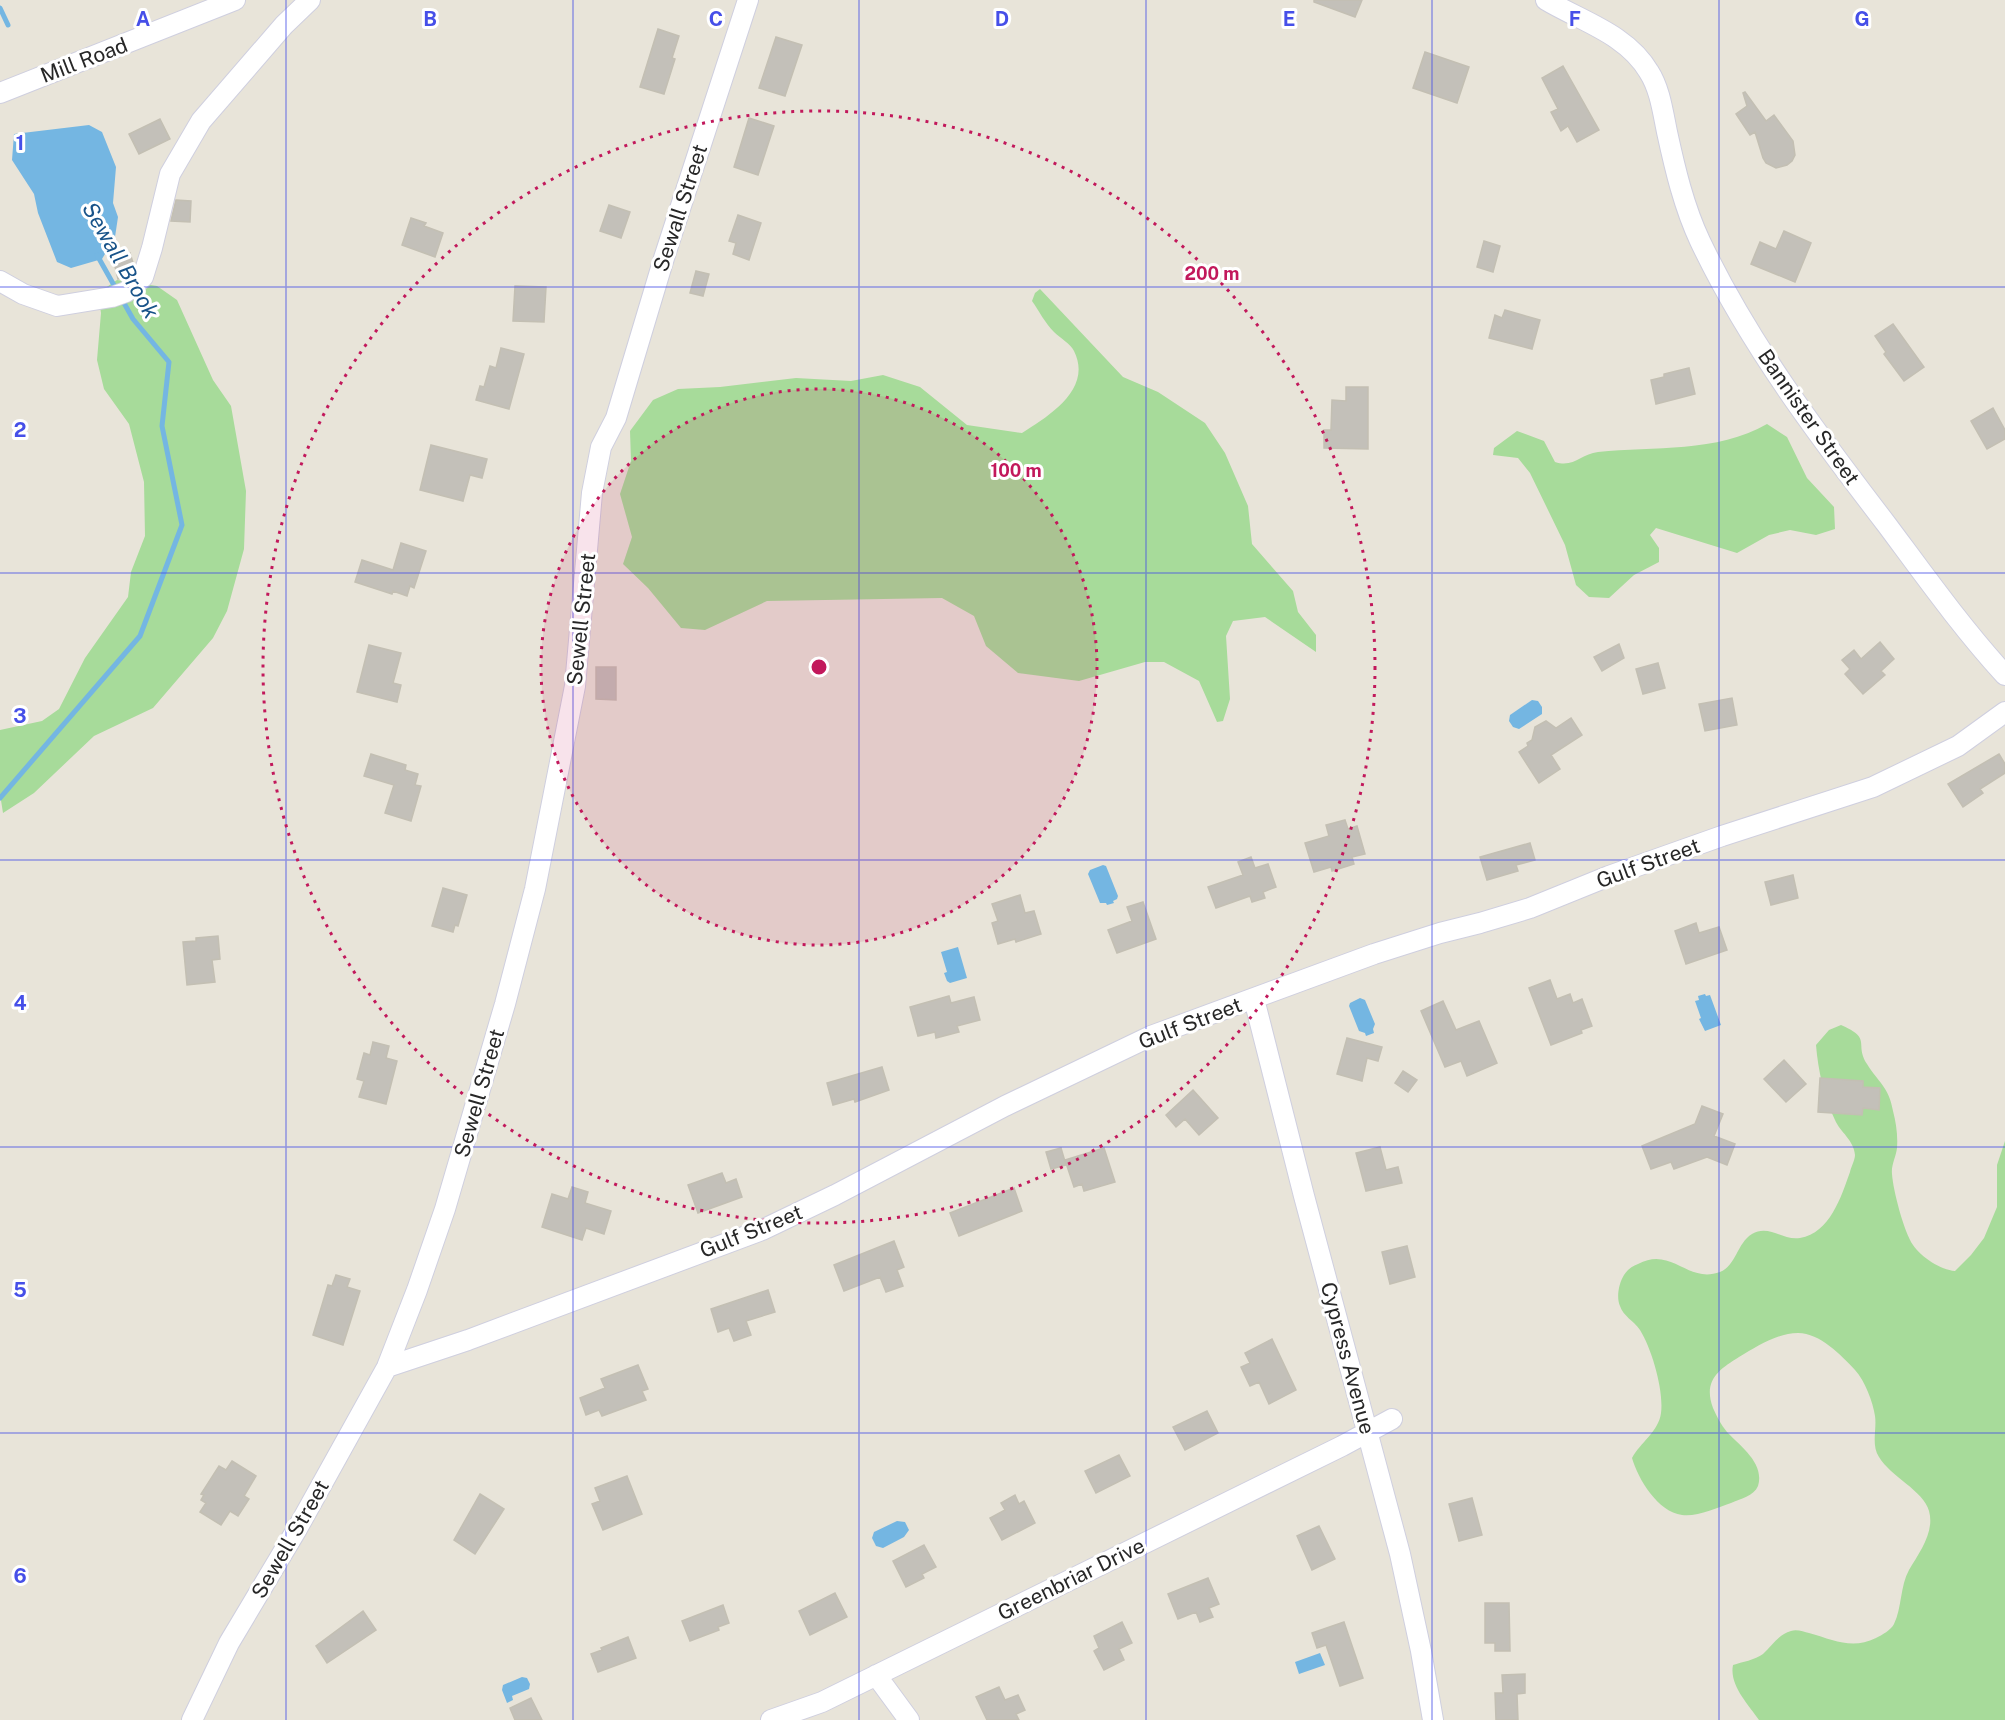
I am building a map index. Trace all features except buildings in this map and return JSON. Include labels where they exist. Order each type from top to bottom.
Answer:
[{"type":"street","name":"Mill Road","points":[[0,93],[234,0]]},
{"type":"street","points":[[0,281],[23,294],[57,306],[119,295],[143,277],[170,174],[201,121],[284,26],[310,0]]},
{"type":"street","name":"Sewall Street","points":[[616,418],[664,258],[748,0]]},
{"type":"street","name":"Bannister Street","points":[[1546,0],[1615,37],[1650,72],[1663,111],[1679,185],[1698,236],[1730,298],[1783,385],[1958,619],[1985,654],[2005,675]]},
{"type":"street","name":"Sewell Street","points":[[192,1720],[229,1643],[297,1530],[387,1367],[445,1209],[505,1004],[535,889],[575,686],[592,493],[601,447],[616,418]]},
{"type":"street","name":"Gulf Street","points":[[387,1367],[468,1340],[762,1230],[844,1191],[1005,1106],[1151,1036],[1374,954],[1530,908],[1609,876],[1722,836],[1873,787],[1958,746],[2005,712]]},
{"type":"street","name":"Cypress Avenue","points":[[1254,999],[1403,1570],[1433,1720]]},
{"type":"street","name":"Greenbriar Drive","points":[[771,1720],[822,1702],[1392,1419]]},
{"type":"street","points":[[876,1675],[909,1720]]},
{"type":"green space","points":[[117,280],[157,286],[177,300],[213,380],[231,406],[246,491],[244,549],[227,611],[213,638],[153,708],[94,736],[34,793],[3,813],[0,794],[0,730],[42,721],[59,709],[85,658],[128,597],[131,572],[145,536],[144,482],[129,424],[104,389],[97,360],[101,313],[98,293]]},
{"type":"green space","points":[[1040,289],[1123,377],[1158,392],[1205,423],[1225,453],[1248,506],[1252,544],[1293,591],[1298,612],[1316,635],[1316,652],[1265,617],[1233,621],[1226,636],[1230,699],[1223,721],[1217,722],[1199,681],[1164,662],[1145,662],[1079,681],[1018,673],[986,646],[974,616],[942,598],[767,601],[705,630],[681,628],[648,588],[623,564],[632,537],[620,494],[631,461],[630,431],[653,400],[678,389],[720,387],[796,378],[851,381],[883,375],[920,387],[967,425],[1022,433],[1055,410],[1065,400],[1078,377],[1078,365],[1073,348],[1056,334],[1032,301],[1035,293]]},
{"type":"green space","points":[[1767,424],[1787,437],[1807,478],[1834,507],[1835,529],[1816,535],[1790,530],[1769,535],[1737,553],[1656,528],[1650,535],[1659,548],[1659,562],[1634,575],[1609,598],[1589,597],[1576,585],[1565,545],[1530,473],[1518,458],[1493,455],[1494,448],[1517,431],[1544,441],[1555,462],[1567,463],[1598,452],[1685,447],[1727,440]]},
{"type":"green space","points":[[1841,1025],[1860,1038],[1863,1057],[1889,1096],[1897,1134],[1897,1148],[1892,1171],[1897,1200],[1906,1231],[1913,1245],[1932,1262],[1955,1271],[1984,1238],[1997,1207],[1997,1165],[2005,1141],[2005,1720],[1759,1720],[1737,1687],[1733,1665],[1760,1656],[1779,1637],[1793,1630],[1851,1644],[1867,1642],[1889,1630],[1897,1618],[1906,1576],[1930,1527],[1929,1511],[1921,1497],[1891,1471],[1879,1457],[1875,1442],[1875,1416],[1870,1398],[1859,1375],[1830,1346],[1806,1334],[1782,1335],[1739,1357],[1714,1377],[1711,1383],[1710,1399],[1719,1421],[1755,1462],[1758,1470],[1758,1486],[1750,1495],[1713,1510],[1688,1515],[1673,1513],[1650,1493],[1632,1458],[1657,1426],[1661,1413],[1661,1393],[1649,1348],[1640,1330],[1621,1310],[1618,1298],[1622,1278],[1636,1265],[1661,1259],[1698,1273],[1720,1272],[1730,1265],[1747,1238],[1758,1231],[1800,1238],[1810,1235],[1827,1222],[1843,1192],[1855,1155],[1850,1140],[1837,1124],[1828,1102],[1820,1074],[1816,1045],[1829,1030]]},
{"type":"water","points":[[89,125],[102,132],[116,167],[113,203],[118,217],[115,237],[102,259],[71,268],[57,262],[38,213],[34,194],[12,160],[14,134]]},
{"type":"water","points":[[1532,700],[1538,701],[1542,707],[1542,714],[1519,729],[1513,727],[1509,721],[1510,715]]},
{"type":"water","points":[[1106,866],[1118,896],[1113,901],[1114,903],[1107,905],[1100,903],[1088,874],[1090,870]]},
{"type":"water","points":[[958,947],[967,978],[950,983],[944,973],[947,972],[941,952]]},
{"type":"water","points":[[1710,995],[1721,1025],[1705,1031],[1699,1019],[1701,1018],[1695,1001],[1699,1000],[1698,996]]},
{"type":"water","points":[[1360,998],[1365,1000],[1375,1024],[1374,1033],[1366,1036],[1365,1033],[1359,1031],[1349,1006],[1350,1003]]},
{"type":"water","points":[[897,1521],[905,1522],[909,1530],[904,1537],[883,1548],[876,1546],[872,1538],[874,1532]]},
{"type":"water","points":[[1320,1653],[1325,1665],[1299,1674],[1295,1662]]},
{"type":"water","points":[[522,1677],[527,1678],[530,1684],[529,1689],[512,1696],[513,1700],[507,1703],[502,1690],[503,1685]]},
{"type":"waterway","name":"Sewall Brook","points":[[0,8],[8,25]]},
{"type":"waterway","name":"Sewall Brook","points":[[0,798],[140,636],[182,525],[162,426],[169,362],[133,319],[97,255]]}]
